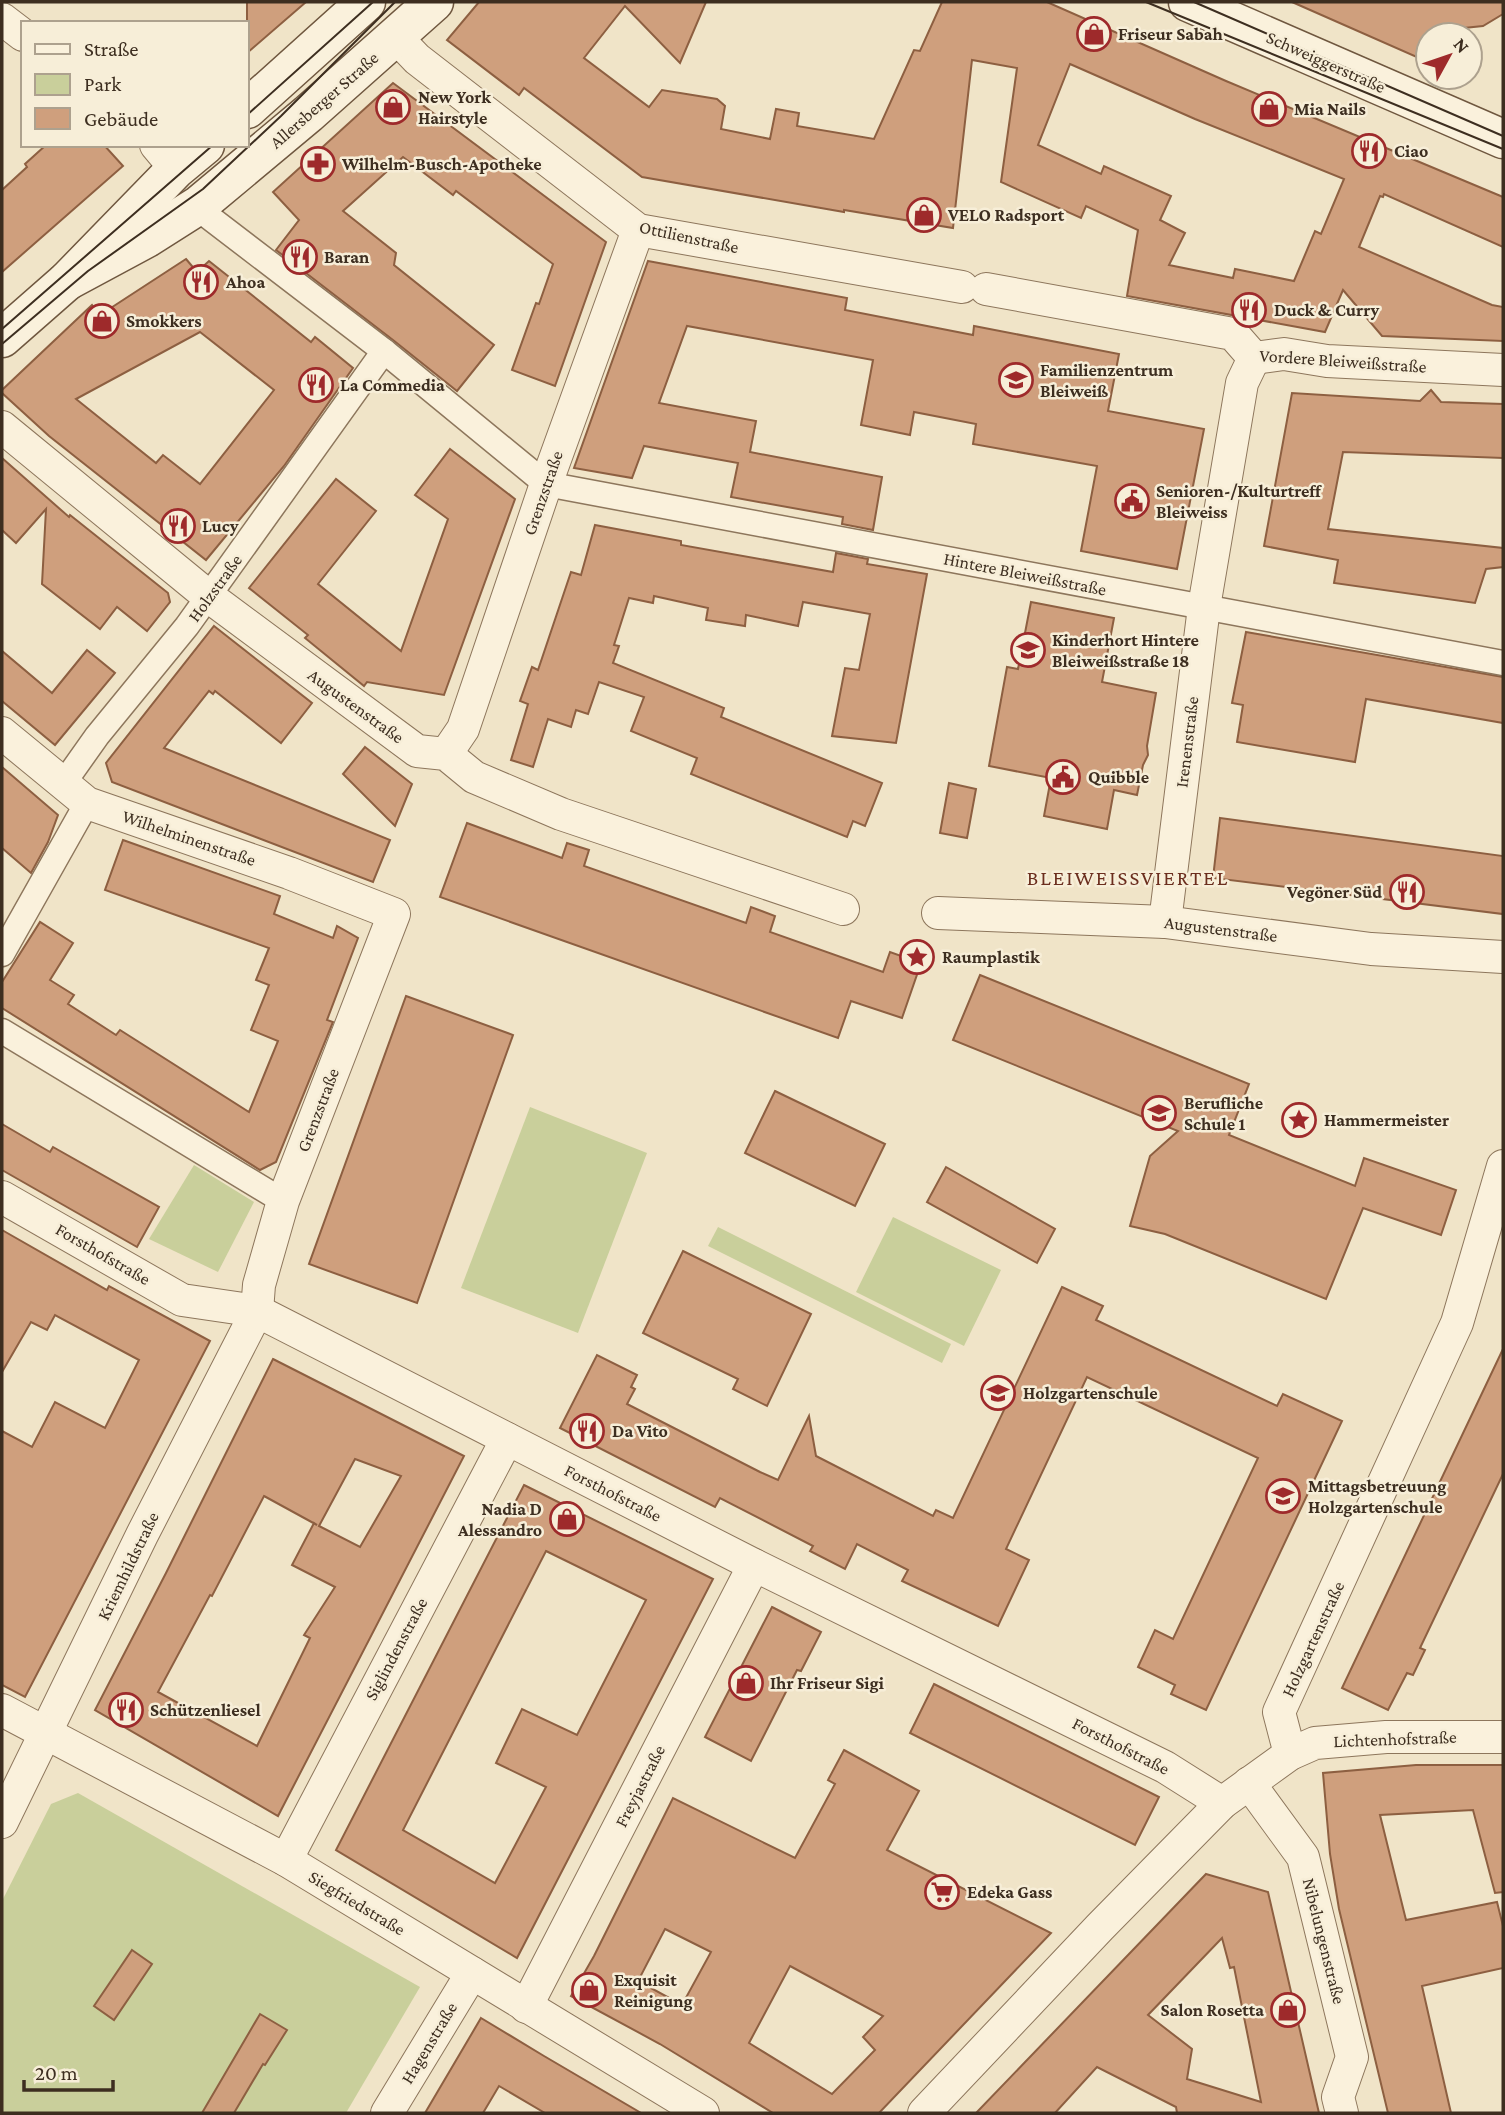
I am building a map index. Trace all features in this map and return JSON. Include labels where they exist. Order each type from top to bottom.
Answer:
[{"type":"main road","points":[[248,108],[366,2]]},
{"type":"main road","name":"Allersberger Straße","points":[[67,281],[147,238],[198,205],[253,161],[434,2]]},
{"type":"main road","name":"Schweiggerstraße","points":[[1188,2],[1503,139]]},
{"type":"main road","name":"Allersberger Straße","points":[[2,338],[67,281],[179,153]]},
{"type":"street","points":[[2,19],[21,33]]},
{"type":"street","name":"Ottilienstraße","points":[[396,37],[417,59],[638,230],[974,288]]},
{"type":"street","points":[[198,205],[205,214],[383,351],[546,484]]},
{"type":"street","name":"Grenzstraße","points":[[446,754],[463,729],[546,484],[638,230]]},
{"type":"street","name":"Vordere Bleiweißstraße","points":[[974,288],[1233,334],[1254,358],[1283,354],[1327,361],[1503,370]]},
{"type":"street","name":"Holzstraße","points":[[63,784],[97,736],[187,626],[383,351]]},
{"type":"street","name":"Irenenstraße","points":[[1165,922],[1204,607],[1242,383],[1254,358]]},
{"type":"street","name":"Augustenstraße","points":[[2,428],[208,596],[417,751],[446,754],[474,777],[561,814],[843,909]]},
{"type":"street","name":"Hintere Bleiweißstraße","points":[[546,484],[1503,663]]},
{"type":"street","name":"Wilhelminenstraße","points":[[2,733],[88,803],[289,873],[394,914]]},
{"type":"street","points":[[2,954],[88,803]]},
{"type":"street","name":"Augustenstraße","points":[[938,912],[1165,922],[1371,948],[1503,957]]},
{"type":"street","name":"Grenzstraße","points":[[257,1311],[259,1284],[283,1201],[394,914]]},
{"type":"street","points":[[2,1031],[283,1201]]},
{"type":"street","name":"Holzgartenstraße","points":[[1290,1754],[1279,1712],[1457,1323],[1503,1166]]},
{"type":"street","name":"Forsthofstraße","points":[[2,1197],[182,1300],[257,1311],[754,1565],[1165,1766],[1222,1803]]},
{"type":"street","name":"Kriemhildstraße","points":[[2,1822],[142,1535],[257,1311]]},
{"type":"street","name":"Siglindenstraße","points":[[286,1860],[507,1439]]},
{"type":"street","name":"Freyjastraße","points":[[526,2007],[754,1565]]},
{"type":"street","name":"Siegfriedstraße","points":[[2,1710],[286,1860],[703,2113]]},
{"type":"street","name":"Lichtenhofstraße","points":[[1290,1754],[1315,1743],[1386,1737],[1503,1737]]},
{"type":"street","points":[[923,2113],[1222,1803],[1290,1754]]},
{"type":"street","name":"Nibelungenstraße","points":[[1249,1783],[1303,1857],[1352,2057],[1338,2097],[1342,2113]]},
{"type":"street","name":"Hagenstraße","points":[[387,2113],[472,1973]]},
{"type":"green space","points":[[530,1107],[647,1153],[578,1333],[461,1288]]},
{"type":"green space","points":[[194,1165],[254,1202],[218,1272],[149,1239]]},
{"type":"green space","points":[[893,1217],[1001,1270],[964,1346],[856,1292]]},
{"type":"green space","points":[[718,1227],[951,1344],[942,1363],[708,1246]]},
{"type":"green space","points":[[78,1793],[420,1987],[346,2113],[2,2113],[2,1901],[51,1804]]},
{"type":"building","points":[[247,2],[306,2],[248,52]]},
{"type":"building","points":[[479,2],[706,2],[680,63],[625,6],[584,58],[649,107],[662,90],[717,99],[725,106],[721,129],[770,139],[776,109],[799,113],[797,126],[874,139],[914,50],[920,51],[942,2],[1047,2],[1226,81],[1503,197],[1503,247],[1384,194],[1383,197],[1380,196],[1359,247],[1492,305],[1503,307],[1503,341],[1382,336],[1343,290],[1325,332],[1127,296],[1138,230],[1086,206],[1081,218],[1001,182],[1017,68],[972,60],[953,228],[642,177],[524,88],[519,95],[447,40]],"holes":[[[1070,64],[1195,119],[1344,179],[1321,234],[1315,231],[1294,281],[1235,269],[1233,278],[1169,265],[1185,233],[1160,220],[1171,196],[1104,166],[1101,174],[1038,145]]]},
{"type":"building","points":[[1292,2],[1503,2],[1503,14],[1484,25],[1484,21],[1414,21],[1414,56]]},
{"type":"building","points":[[393,83],[606,242],[555,386],[512,370],[553,264],[456,191],[453,195],[403,157],[343,211],[396,253],[394,265],[494,345],[457,391],[276,250],[299,220],[273,192]]},
{"type":"building","points":[[44,147],[106,147],[123,166],[2,272],[2,190],[27,167],[25,164]]},
{"type":"building","points":[[186,259],[197,272],[209,261],[311,342],[315,337],[353,368],[284,466],[206,560],[49,436],[2,393],[2,390],[92,305],[100,315]],"holes":[[[200,332],[274,390],[200,484],[163,455],[156,463],[76,399]]]},
{"type":"building","points":[[648,261],[847,298],[845,310],[973,335],[974,326],[1119,354],[1108,411],[1204,429],[1177,569],[1081,551],[1097,466],[973,444],[976,424],[914,412],[910,435],[861,425],[873,360],[687,326],[659,403],[756,421],[750,452],[882,477],[873,530],[842,524],[843,517],[731,497],[738,463],[644,446],[632,478],[574,468]]},
{"type":"building","points":[[1431,390],[1441,402],[1503,404],[1503,458],[1343,452],[1328,529],[1503,548],[1503,567],[1486,569],[1475,603],[1334,583],[1338,560],[1264,546],[1292,393],[1420,401]]},
{"type":"building","points":[[450,449],[515,499],[444,695],[367,682],[364,686],[305,638],[308,635],[249,588],[336,479],[376,511],[318,584],[401,651],[448,519],[415,495]]},
{"type":"building","points":[[2,458],[69,517],[70,515],[168,593],[170,602],[147,631],[117,607],[100,629],[42,584],[46,509],[16,543],[2,530]]},
{"type":"building","points":[[595,525],[681,541],[681,545],[833,572],[836,553],[868,559],[867,564],[927,574],[896,743],[832,736],[845,668],[859,670],[870,614],[803,602],[798,626],[746,615],[745,626],[706,620],[708,608],[654,596],[653,603],[629,598],[614,645],[619,646],[613,663],[724,708],[721,717],[882,783],[865,826],[853,821],[847,837],[691,774],[697,758],[631,731],[644,697],[599,682],[588,714],[576,710],[571,727],[548,719],[533,767],[511,760],[528,704],[520,701],[532,667],[538,670],[571,572],[581,575]]},
{"type":"building","points":[[1031,602],[1114,618],[1102,682],[1156,693],[1147,746],[1148,755],[1143,765],[1137,795],[1114,790],[1107,829],[1044,816],[1051,778],[989,766],[1007,667],[1018,669]]},
{"type":"building","points":[[214,626],[312,703],[281,743],[215,691],[213,694],[209,691],[164,748],[390,840],[373,882],[112,782],[106,763]]},
{"type":"building","points":[[1246,632],[1503,677],[1503,723],[1366,699],[1355,762],[1237,742],[1243,705],[1232,703]]},
{"type":"building","points":[[87,650],[115,673],[55,745],[2,701],[2,651],[52,693]]},
{"type":"building","points":[[365,747],[412,784],[395,826],[343,774]]},
{"type":"building","points":[[2,767],[58,815],[48,842],[31,873],[2,848]]},
{"type":"building","points":[[949,783],[976,789],[967,838],[940,833]]},
{"type":"building","points":[[1220,818],[1503,856],[1503,914],[1213,878]]},
{"type":"building","points":[[467,823],[562,858],[567,843],[589,850],[584,866],[746,923],[751,907],[775,916],[770,932],[883,972],[890,952],[921,963],[902,1018],[851,1001],[838,1038],[440,897]]},
{"type":"building","points":[[123,840],[280,896],[274,914],[333,938],[337,926],[358,938],[327,1020],[333,1022],[276,1162],[260,1170],[2,1008],[2,982],[40,922],[73,943],[50,980],[74,995],[68,1004],[116,1035],[120,1030],[249,1112],[278,1041],[251,1030],[269,985],[256,980],[269,948],[105,890]]},
{"type":"building","points":[[980,975],[1249,1084],[1229,1135],[1355,1186],[1364,1158],[1456,1190],[1441,1235],[1363,1208],[1326,1299],[1165,1234],[1130,1226],[1150,1156],[1178,1131],[953,1040]]},
{"type":"building","points":[[406,996],[513,1035],[417,1303],[309,1264]]},
{"type":"building","points":[[775,1091],[885,1144],[855,1206],[745,1153]]},
{"type":"building","points":[[2,1124],[50,1152],[53,1147],[159,1207],[137,1247],[2,1170]]},
{"type":"building","points":[[946,1167],[1055,1229],[1037,1263],[927,1202]]},
{"type":"building","points":[[2,1230],[107,1290],[109,1286],[210,1341],[25,1697],[2,1685],[2,1431],[32,1447],[55,1402],[105,1428],[139,1360],[55,1315],[47,1330],[31,1322],[2,1372]]},
{"type":"building","points":[[683,1251],[811,1314],[767,1406],[733,1389],[738,1379],[643,1333]]},
{"type":"building","points":[[1062,1287],[1103,1306],[1096,1320],[1277,1406],[1283,1394],[1342,1421],[1206,1710],[1171,1694],[1175,1685],[1138,1667],[1155,1630],[1173,1639],[1258,1458],[1087,1377],[1006,1549],[1029,1560],[998,1626],[902,1581],[908,1570],[857,1544],[845,1569],[810,1551],[813,1546],[720,1498],[715,1507],[560,1428],[597,1355],[637,1375],[631,1387],[635,1389],[627,1404],[760,1472],[778,1480],[809,1416],[816,1456],[933,1516],[936,1510],[953,1518]]},
{"type":"building","points":[[1503,1349],[1503,1474],[1420,1648],[1425,1650],[1413,1675],[1407,1673],[1388,1710],[1342,1688]]},
{"type":"building","points":[[273,1359],[464,1456],[278,1816],[95,1710]],"holes":[[[355,1459],[401,1476],[360,1547],[319,1526]],[[264,1496],[314,1523],[292,1565],[335,1587],[304,1635],[310,1638],[257,1746],[158,1692]]]},
{"type":"building","points":[[524,1485],[713,1579],[517,1958],[336,1850]],"holes":[[[546,1551],[646,1600],[577,1735],[522,1709],[496,1763],[546,1787],[495,1883],[403,1830]]]},
{"type":"building","points":[[772,1607],[821,1632],[801,1671],[797,1670],[751,1761],[705,1737]]},
{"type":"building","points":[[934,1684],[1159,1797],[1135,1845],[910,1733]]},
{"type":"building","points":[[844,1750],[919,1791],[887,1850],[1051,1933],[879,2113],[773,2113],[660,2044],[571,1996],[594,1956],[673,1798],[795,1858],[835,1784],[828,1780]],"holes":[[[665,1929],[711,1952],[682,2005],[638,1981]],[[790,1966],[883,2016],[863,2037],[875,2050],[832,2094],[749,2043]]]},
{"type":"building","points":[[1416,1765],[1503,1765],[1503,1892],[1495,1893],[1473,1810],[1380,1815],[1406,1920],[1497,1902],[1503,1926],[1503,1968],[1422,1986],[1451,2113],[1388,2113],[1339,1909],[1330,1854],[1323,1773]]},
{"type":"building","points":[[1206,1874],[1268,1892],[1319,2113],[1177,2113],[1176,2107],[1097,2067],[1055,2113],[976,2113]],"holes":[[[1222,1938],[1230,1968],[1234,1967],[1261,2102],[1187,2079],[1192,2049],[1148,2015]]]},
{"type":"building","points":[[132,1950],[152,1964],[114,2020],[94,2006]]},
{"type":"building","points":[[260,2014],[287,2030],[234,2113],[202,2113]]},
{"type":"building","points":[[481,2018],[641,2113],[545,2113],[499,2086],[483,2113],[425,2113]]},
{"type":"tram line","points":[[248,114],[373,2]]},
{"type":"tram line","points":[[248,147],[395,2]]},
{"type":"tram line","points":[[1146,2],[1503,149]]},
{"type":"tram line","points":[[1194,2],[1503,136]]},
{"type":"tram line","points":[[2,329],[211,147]]},
{"type":"tram line","points":[[2,344],[88,271],[203,189],[248,147]]},
{"type":"place","name":"Friseur Sabah","points":[[1094,34]]},
{"type":"place","name":"New York Hairstyle","points":[[393,107]]},
{"type":"place","name":"Mia Nails","points":[[1269,109]]},
{"type":"place","name":"Ciao","points":[[1369,151]]},
{"type":"place","name":"Wilhelm-Busch-Apotheke","points":[[318,164]]},
{"type":"place","name":"VELO Radsport","points":[[924,215]]},
{"type":"place","name":"Baran","points":[[300,257]]},
{"type":"place","name":"Ahoa","points":[[201,282]]},
{"type":"place","name":"Duck & Curry","points":[[1249,310]]},
{"type":"place","name":"Smokkers","points":[[102,321]]},
{"type":"place","name":"Familienzentrum Bleiweiß","points":[[1016,380]]},
{"type":"place","name":"La Commedia","points":[[316,385]]},
{"type":"place","name":"Senioren-/Kulturtreff Bleiweiss","points":[[1132,501]]},
{"type":"place","name":"Lucy","points":[[178,526]]},
{"type":"place","name":"Kinderhort Hintere Bleiweißstraße 18","points":[[1028,650]]},
{"type":"place","name":"Quibble","points":[[1063,777]]},
{"type":"place","name":"Vegöner Süd","points":[[1407,892]]},
{"type":"place","name":"Raumplastik","points":[[917,957]]},
{"type":"place","name":"Berufliche Schule 1","points":[[1159,1113]]},
{"type":"place","name":"Hammermeister","points":[[1299,1120]]},
{"type":"place","name":"Holzgartenschule","points":[[998,1393]]},
{"type":"place","name":"Da Vito","points":[[587,1431]]},
{"type":"place","name":"Mittagsbetreuung Holzgartenschule","points":[[1283,1496]]},
{"type":"place","name":"Nadia D Alessandro","points":[[567,1519]]},
{"type":"place","name":"Ihr Friseur Sigi","points":[[746,1683]]},
{"type":"place","name":"Schützenliesel","points":[[126,1710]]},
{"type":"place","name":"Edeka Gass","points":[[942,1892]]},
{"type":"place","name":"Exquisit Reinigung","points":[[589,1990]]},
{"type":"place","name":"Salon Rosetta","points":[[1288,2010]]},
{"type":"district","name":"BLEIWEISSVIERTEL","points":[[1128,878]]}]
